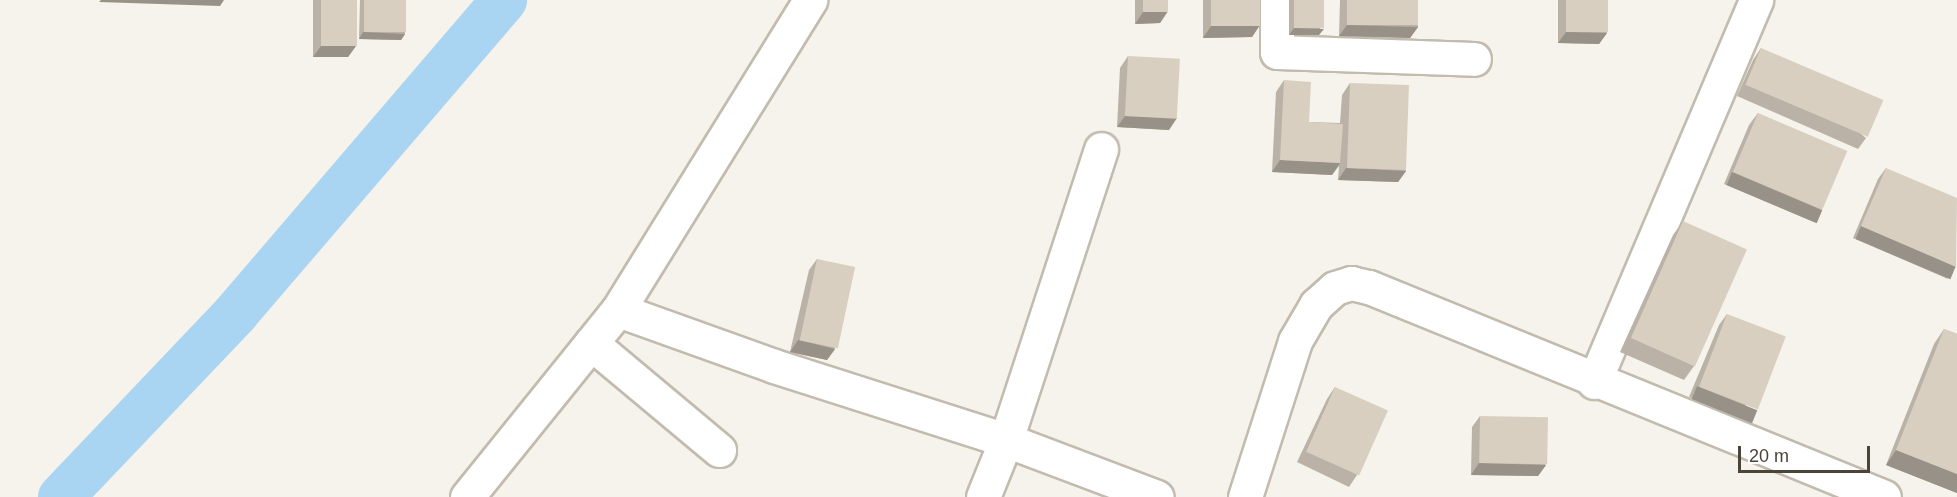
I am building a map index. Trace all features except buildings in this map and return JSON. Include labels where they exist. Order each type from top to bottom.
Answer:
[{"type":"street","points":[[467,497],[618,310],[810,0]]},
{"type":"street","points":[[1276,0],[1277,52],[1473,59]]},
{"type":"street","points":[[1594,382],[1756,0]]},
{"type":"street","points":[[982,497],[1006,440],[1101,149]]},
{"type":"street","points":[[1245,497],[1295,341],[1316,305],[1335,288],[1351,283],[1369,287],[1594,382],[1884,497]]},
{"type":"street","points":[[618,310],[774,366],[1006,440],[1157,497]]},
{"type":"street","points":[[591,343],[719,450]]},
{"type":"waterway","points":[[61,497],[236,313],[504,0]]}]
